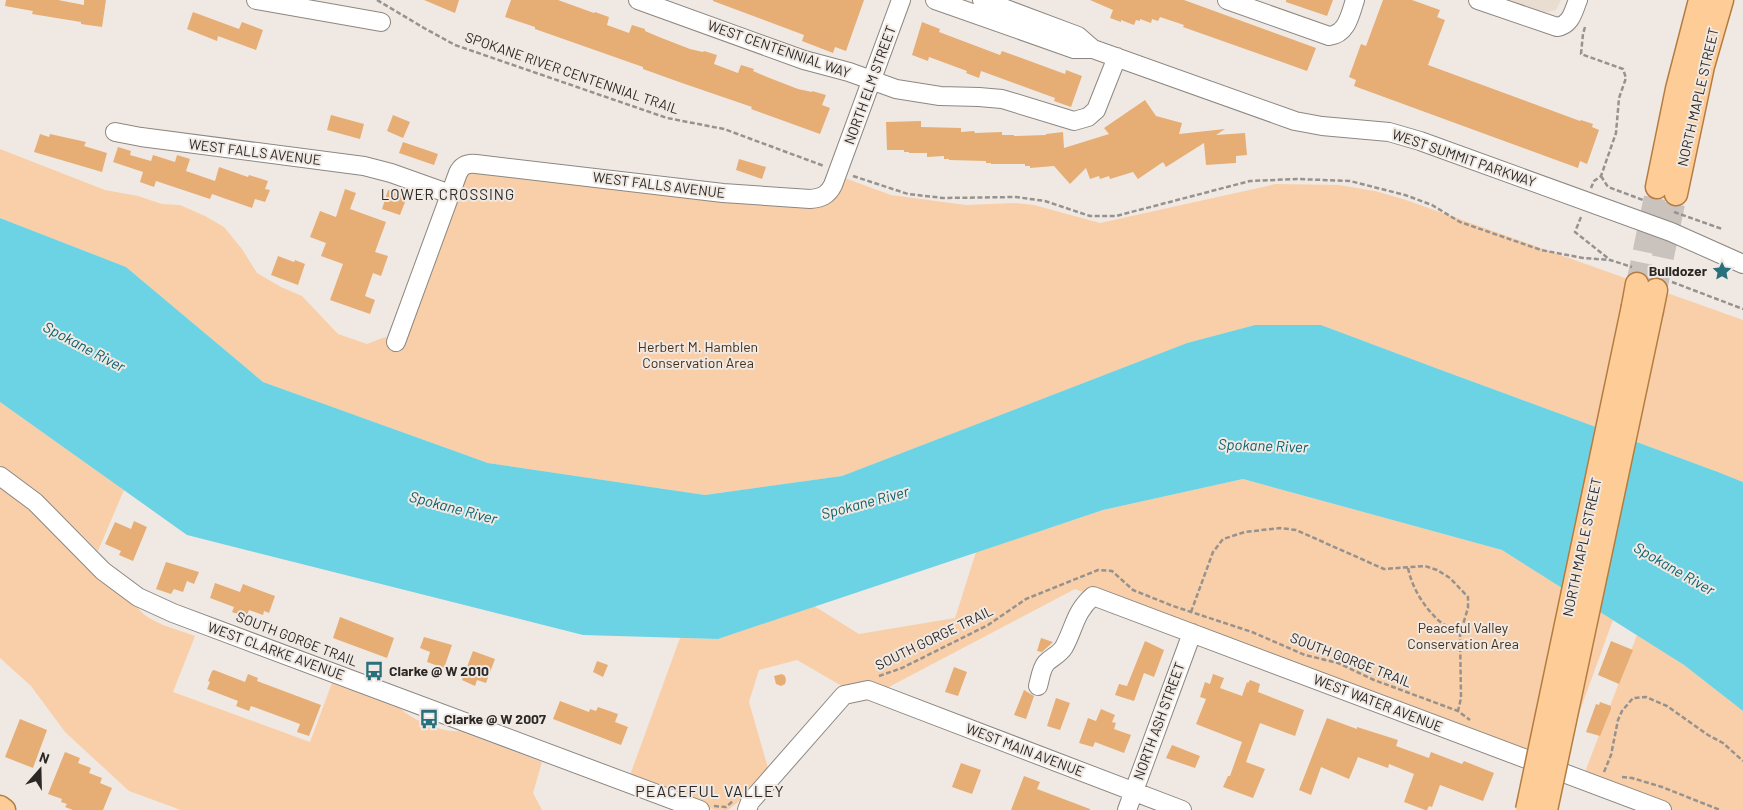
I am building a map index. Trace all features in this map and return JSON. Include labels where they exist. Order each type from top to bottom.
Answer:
[{"type":"main road","name":"NORTH MAPLE STREET","points":[[1700,0],[1677,89],[1667,190],[1722,0]]},
{"type":"main road","name":"NORTH MAPLE STREET","points":[[1527,810],[1644,297],[1546,810]]},
{"type":"main road","points":[[0,807],[4,810]]},
{"type":"street","points":[[256,0],[314,5],[380,22]]},
{"type":"street","name":"WEST CENTENNIAL WAY","points":[[638,0],[804,60],[849,72],[896,89],[928,95],[1002,99],[1078,121],[1088,117],[1096,110],[1117,57]]},
{"type":"street","name":"NORTH ELM STREET","points":[[838,170],[901,0]]},
{"type":"street","name":"WEST SUMMIT PARKWAY","points":[[935,0],[1074,49],[1093,49],[1117,57],[1295,121],[1322,126],[1371,129],[1400,134],[1691,240],[1743,264]]},
{"type":"street","name":"WEST SUMMIT PARKWAY","points":[[982,0],[1078,36],[1093,49]]},
{"type":"street","points":[[1227,0],[1329,36],[1337,34],[1344,28],[1355,0]]},
{"type":"street","points":[[1478,0],[1549,26],[1557,27],[1568,22],[1578,0]]},
{"type":"street","name":"WEST FALLS AVENUE","points":[[115,132],[364,166],[391,172],[450,194],[460,169],[464,165],[476,164],[723,193],[810,199],[826,195],[838,170]]},
{"type":"street","points":[[396,342],[450,194]]},
{"type":"street","name":"WEST CLARKE AVENUE","points":[[0,476],[35,502],[103,571],[138,597],[183,616],[704,807]]},
{"type":"street","name":"WEST WATER AVENUE","points":[[1038,686],[1043,668],[1047,662],[1060,654],[1077,614],[1082,606],[1093,596],[1662,810]]},
{"type":"street","name":"NORTH ASH STREET","points":[[1127,810],[1192,633]]},
{"type":"street","points":[[747,810],[750,802],[844,695],[871,684]]},
{"type":"street","name":"WEST MAIN AVENUE","points":[[871,684],[1182,810]]},
{"type":"path","name":"SPOKANE RIVER CENTENNIAL TRAIL","points":[[377,0],[455,45],[667,118],[724,129],[908,194],[942,198],[1016,197],[1045,202],[1090,216],[1116,216],[1250,181],[1297,179],[1350,182],[1405,195],[1432,205],[1460,222],[1541,250],[1588,259],[1610,260],[1575,232],[1586,201]]},
{"type":"path","points":[[1568,22],[1586,23],[1582,34],[1581,54],[1623,69],[1626,78],[1619,98],[1616,132],[1602,176],[1594,181],[1586,201]]},
{"type":"path","points":[[1683,286],[1743,309]]},
{"type":"path","points":[[1191,612],[1213,552],[1223,539],[1245,532],[1280,528],[1296,530],[1384,568],[1425,566],[1437,570],[1450,578],[1468,597],[1468,608],[1460,634],[1461,698],[1458,711]]},
{"type":"path","points":[[1408,568],[1411,583],[1422,601],[1438,620],[1460,634]]},
{"type":"path","name":"SOUTH GORGE TRAIL","points":[[871,684],[988,625],[1026,600],[1098,570],[1112,571],[1133,590],[1252,632],[1305,655],[1338,663],[1374,680],[1458,711],[1475,724]]},
{"type":"path","points":[[1609,774],[1604,772],[1611,755],[1618,720],[1622,711],[1633,698],[1646,697],[1667,706],[1708,735],[1723,743],[1743,761]]},
{"type":"path","points":[[1615,776],[1632,778],[1720,810]]},
{"type":"path","points":[[704,807],[726,807],[738,794]]},
{"type":"shaded area","points":[[1509,0],[1561,0],[1556,10],[1544,13]]},
{"type":"green space","name":"Herbert M. Hamblen Conservation Area","points":[[0,149],[105,190],[138,196],[162,204],[180,205],[205,216],[224,227],[242,249],[257,273],[281,287],[302,296],[338,334],[367,344],[385,337],[404,344],[468,169],[808,204],[842,177],[891,195],[966,205],[1015,203],[1034,205],[1100,223],[1276,184],[1339,185],[1375,191],[1406,200],[1743,320],[1743,482],[1321,325],[1255,325],[1187,343],[842,476],[705,495],[488,463],[263,382],[126,267],[0,218]]},
{"type":"green space","points":[[0,402],[124,490],[98,551],[39,493],[0,465]]},
{"type":"green space","name":"Peaceful Valley Conservation Area","points":[[1243,479],[1502,550],[1613,620],[1558,771],[1075,589],[887,688],[847,689],[797,660],[759,670],[749,702],[768,768],[737,803],[728,810],[715,810],[629,778],[680,638],[718,639],[814,606],[859,634],[955,618],[976,552],[1103,510]]},
{"type":"green space","points":[[0,488],[32,510],[147,616],[162,625],[195,636],[173,692],[310,742],[332,683],[401,709],[428,725],[445,730],[459,731],[542,762],[533,793],[542,810],[181,810],[129,791],[65,732],[31,686],[0,658]]},
{"type":"green space","points":[[1637,635],[1684,665],[1743,711],[1743,810],[1662,810],[1582,780]]},
{"type":"water","name":"Spokane River","points":[[0,218],[126,267],[263,382],[488,463],[705,495],[842,476],[1187,343],[1255,325],[1321,325],[1743,482],[1743,711],[1684,665],[1502,550],[1243,479],[1103,510],[718,639],[583,635],[187,535],[0,402]]},
{"type":"building","points":[[6,0],[58,0],[84,5],[84,0],[106,0],[102,27],[32,14],[33,11],[5,6]]},
{"type":"building","points":[[424,0],[459,0],[455,13]]},
{"type":"building","points":[[511,0],[558,0],[609,17],[607,25],[629,33],[632,25],[690,49],[717,55],[714,64],[738,73],[741,65],[798,89],[826,95],[822,105],[830,108],[820,134],[751,109],[752,107],[643,69],[643,67],[505,17]]},
{"type":"building","points":[[713,0],[864,0],[846,51],[835,47],[833,53],[802,41],[804,35]]},
{"type":"building","points":[[1090,0],[1184,0],[1316,48],[1307,71],[1160,17],[1158,21],[1152,19],[1151,23],[1140,19],[1140,21],[1136,20],[1134,25],[1121,20],[1121,22],[1110,18],[1113,10]]},
{"type":"building","points":[[1286,0],[1333,0],[1327,16],[1286,2]]},
{"type":"building","points":[[1383,0],[1412,0],[1440,10],[1437,17],[1445,20],[1428,65],[1580,121],[1593,124],[1592,127],[1599,130],[1587,164],[1580,161],[1578,168],[1354,86],[1356,80],[1349,77],[1361,44],[1366,46]]},
{"type":"building","points":[[193,12],[239,29],[242,22],[263,30],[256,50],[218,36],[217,41],[187,29]]},
{"type":"building","points":[[922,22],[940,29],[939,32],[1000,55],[1002,51],[1065,74],[1066,70],[1082,76],[1071,107],[1054,101],[1055,98],[981,71],[979,78],[966,73],[967,71],[929,57],[928,61],[912,55]]},
{"type":"building","points":[[1145,100],[1156,116],[1182,123],[1179,134],[1225,129],[1216,135],[1245,133],[1247,155],[1236,156],[1236,163],[1206,165],[1204,143],[1166,167],[1163,162],[1138,179],[1133,172],[1110,179],[1109,176],[1100,179],[1099,176],[1090,179],[1086,168],[1070,184],[1054,166],[1030,168],[1030,166],[1025,166],[1025,164],[991,164],[986,163],[986,161],[949,160],[944,159],[944,156],[927,157],[927,153],[887,150],[886,122],[921,121],[921,127],[961,128],[961,132],[1002,132],[1002,135],[1014,136],[1046,135],[1063,132],[1064,148],[1109,134],[1104,128]]},
{"type":"building","points":[[331,115],[364,124],[360,139],[327,130]]},
{"type":"building","points":[[393,115],[410,122],[403,138],[387,131]]},
{"type":"building","points":[[40,134],[49,137],[50,134],[86,142],[84,146],[107,153],[102,172],[34,152]]},
{"type":"building","points":[[403,142],[438,154],[434,165],[399,153]]},
{"type":"building","points":[[118,147],[131,151],[130,155],[151,161],[153,155],[175,162],[177,155],[190,159],[186,171],[215,181],[219,167],[248,177],[249,175],[268,181],[265,189],[270,190],[265,202],[255,199],[252,208],[212,194],[210,199],[156,181],[154,187],[140,182],[143,172],[113,162]]},
{"type":"building","points":[[739,159],[766,167],[762,179],[736,170]]},
{"type":"building","points":[[345,189],[356,193],[350,209],[386,222],[375,252],[388,256],[381,276],[373,273],[365,296],[375,300],[370,314],[330,300],[343,264],[321,256],[326,243],[310,237],[320,211],[336,217]]},
{"type":"building","points":[[388,190],[407,197],[400,215],[382,209]]},
{"type":"building","points":[[278,256],[305,264],[298,285],[271,275]]},
{"type":"building","points":[[134,521],[147,527],[133,561],[119,555],[121,551],[105,544],[115,522],[131,529]]},
{"type":"building","points":[[166,562],[199,572],[194,584],[187,581],[183,592],[174,589],[171,594],[156,589]]},
{"type":"building","points":[[215,583],[240,592],[243,584],[275,596],[269,613],[264,611],[263,615],[249,610],[246,617],[232,612],[234,607],[210,598]]},
{"type":"building","points":[[340,617],[394,638],[387,658],[333,638]]},
{"type":"building","points":[[424,637],[452,645],[444,668],[427,662],[430,652],[420,648]]},
{"type":"building","points":[[1041,638],[1053,642],[1042,652],[1037,651]]},
{"type":"building","points":[[1145,641],[1164,650],[1154,677],[1144,673],[1134,701],[1115,695],[1119,684],[1127,686]]},
{"type":"building","points":[[1611,641],[1633,650],[1619,684],[1598,675]]},
{"type":"building","points":[[473,651],[495,659],[486,683],[477,680],[475,686],[462,680]]},
{"type":"building","points":[[597,661],[608,665],[603,677],[593,672]]},
{"type":"building","points":[[954,667],[967,672],[958,696],[945,692]]},
{"type":"building","points":[[214,670],[245,682],[248,674],[258,678],[257,681],[321,705],[309,736],[297,732],[300,724],[251,706],[249,711],[236,706],[238,701],[207,689],[210,682],[208,681]]},
{"type":"building","points":[[782,674],[786,680],[785,684],[781,686],[776,684],[774,676]]},
{"type":"building","points":[[1213,674],[1224,678],[1220,688],[1242,696],[1247,682],[1250,680],[1260,684],[1258,692],[1304,710],[1295,736],[1260,723],[1246,762],[1265,769],[1253,798],[1223,787],[1228,776],[1230,776],[1242,742],[1196,724],[1206,699],[1200,697],[1205,682],[1210,684]]},
{"type":"building","points":[[1024,690],[1034,696],[1026,719],[1014,715]]},
{"type":"building","points":[[1056,698],[1070,703],[1060,730],[1047,726]]},
{"type":"building","points":[[560,701],[589,712],[590,709],[596,711],[598,707],[618,714],[615,722],[628,727],[621,745],[553,719]]},
{"type":"building","points":[[1600,702],[1611,706],[1611,709],[1600,736],[1586,732],[1596,704],[1599,705]]},
{"type":"building","points":[[1101,709],[1115,715],[1112,722],[1116,723],[1114,729],[1131,735],[1124,753],[1095,742],[1093,747],[1079,743],[1088,718],[1096,721]]},
{"type":"building","points":[[1327,718],[1357,729],[1357,727],[1398,740],[1396,746],[1429,758],[1431,752],[1462,764],[1464,761],[1494,773],[1483,801],[1440,785],[1432,807],[1429,806],[1425,810],[1404,802],[1414,774],[1389,764],[1388,768],[1358,757],[1349,779],[1321,767],[1311,795],[1299,790]]},
{"type":"building","points":[[20,719],[47,730],[33,768],[5,757]]},
{"type":"building","points":[[1172,745],[1200,756],[1195,768],[1166,758]]},
{"type":"building","points":[[65,752],[80,758],[78,763],[91,768],[89,773],[102,778],[100,783],[112,788],[103,810],[73,810],[65,807],[67,804],[61,802],[62,799],[48,794]]},
{"type":"building","points":[[961,763],[981,770],[972,794],[952,787]]},
{"type":"building","points":[[1024,776],[1040,782],[1037,789],[1090,810],[1011,810]]},
{"type":"tunnel","points":[[1637,284],[1657,187]]},
{"type":"tunnel","points":[[1656,290],[1676,194]]},
{"type":"place","name":"Bulldozer","points":[[1722,271]]},
{"type":"place","name":"Clarke @ W 2010","points":[[374,671]]},
{"type":"place","name":"Clarke @ W 2007","points":[[429,719]]},
{"type":"district","name":"LOWER CROSSING","points":[[448,195]]},
{"type":"district","name":"PEACEFUL VALLEY","points":[[710,791]]}]
